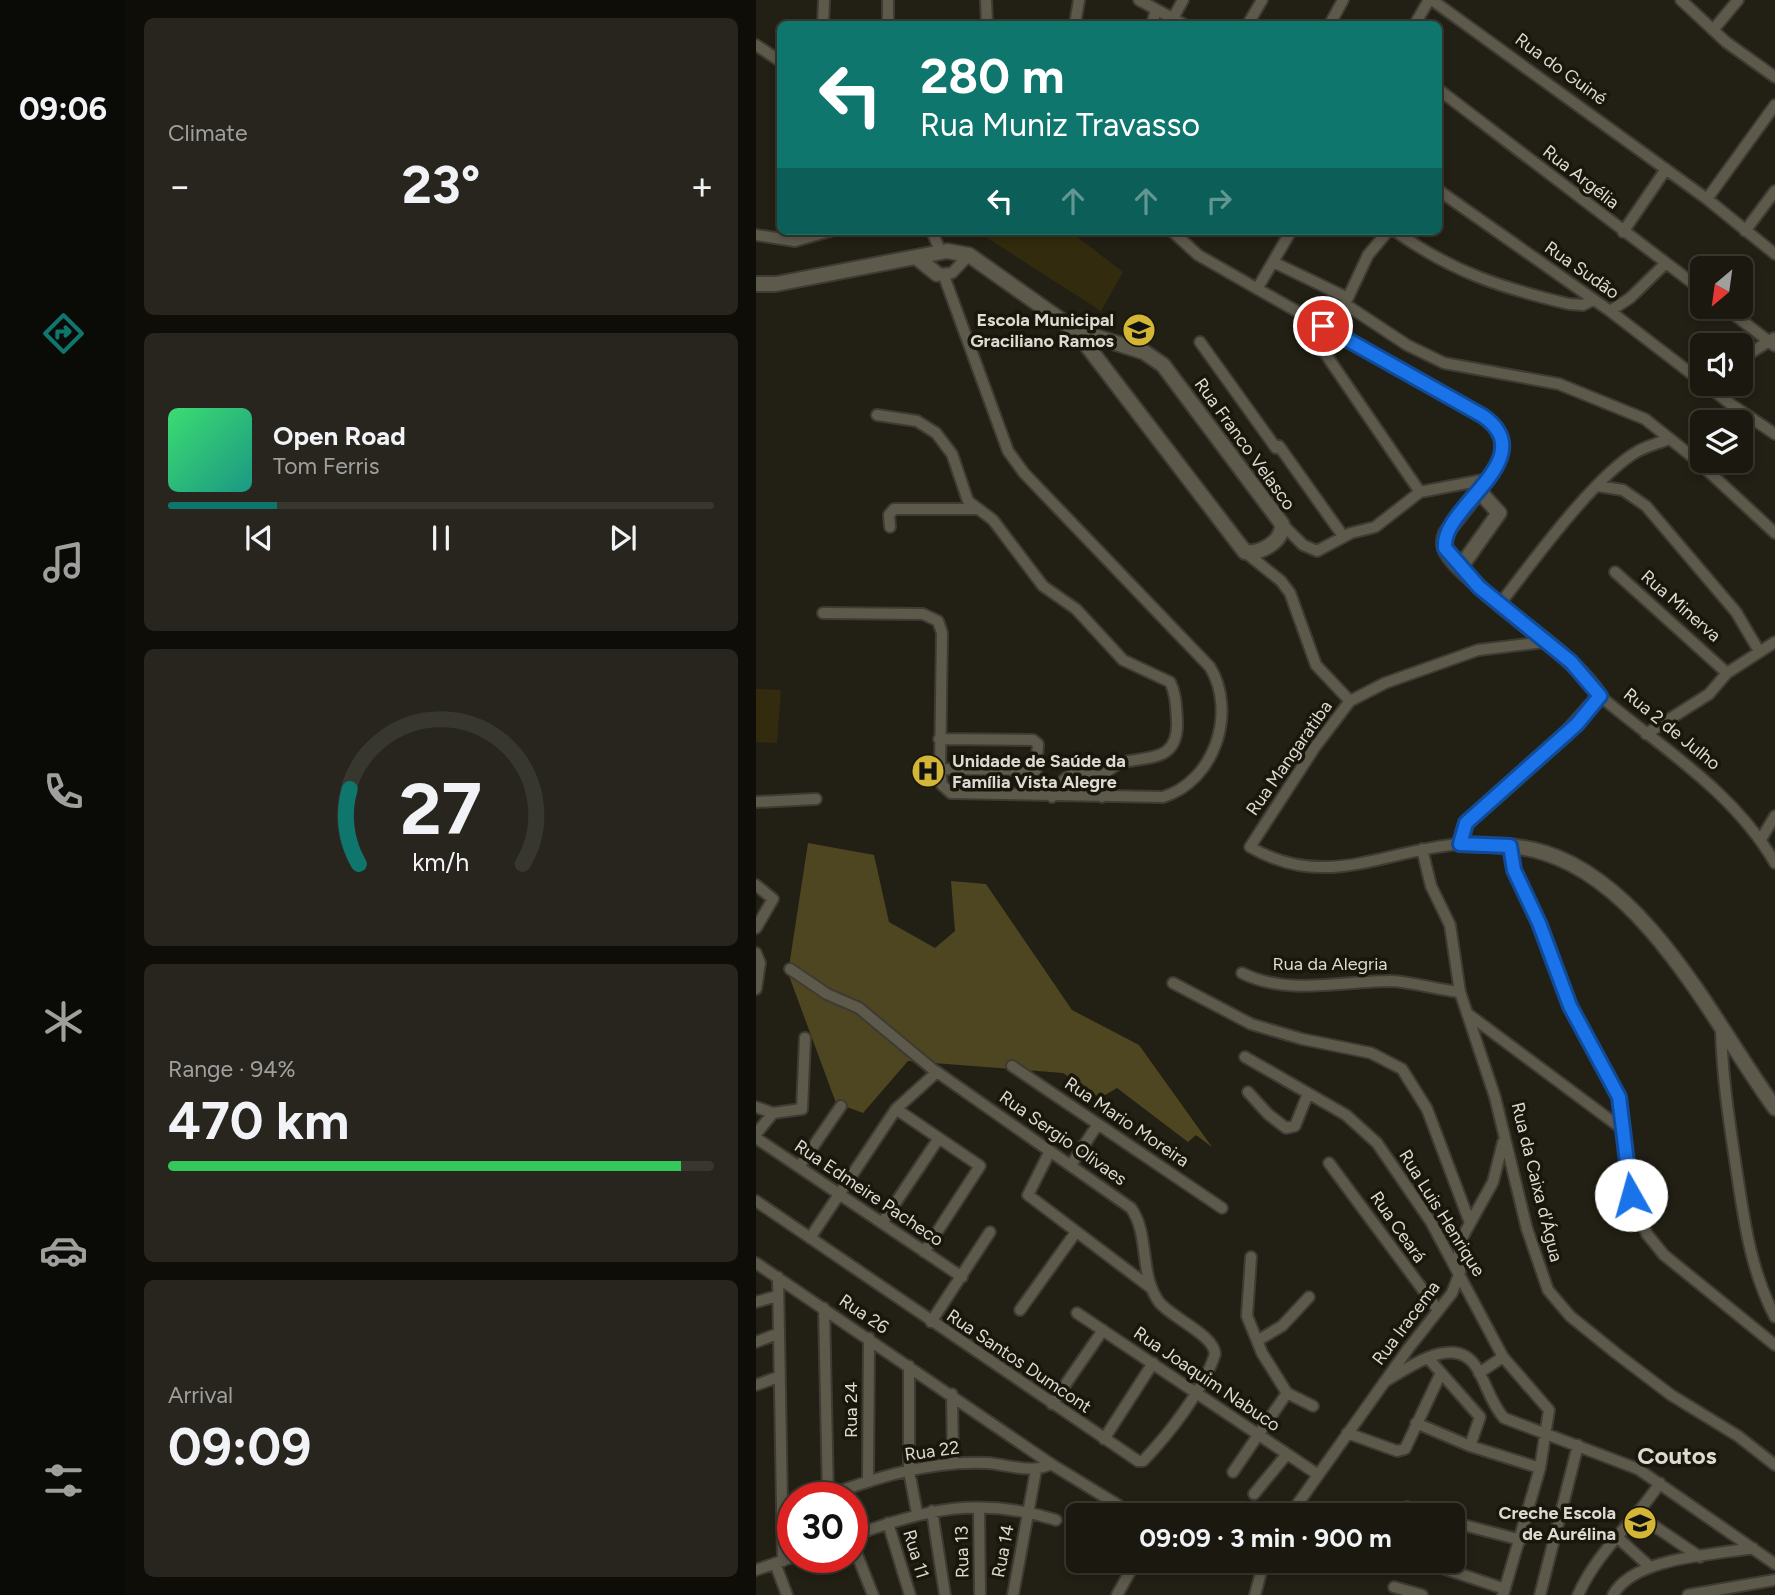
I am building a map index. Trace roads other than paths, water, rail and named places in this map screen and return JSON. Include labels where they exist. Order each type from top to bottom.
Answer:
[{"type":"street","points":[[823,21],[824,0]]},
{"type":"street","points":[[888,0],[888,21]]},
{"type":"street","points":[[986,0],[987,21]]},
{"type":"street","points":[[1076,21],[1079,0]]},
{"type":"street","points":[[1139,0],[1178,21],[1183,0]]},
{"type":"street","points":[[1250,21],[1262,0]]},
{"type":"street","points":[[1332,21],[1343,0]]},
{"type":"street","points":[[1417,21],[1431,0]]},
{"type":"street","name":"Rua do Guiné","points":[[1431,0],[1707,199],[1775,254]]},
{"type":"street","points":[[1681,0],[1713,30],[1775,77]]},
{"type":"street","points":[[1713,30],[1738,0]]},
{"type":"street","points":[[1153,21],[1156,10]]},
{"type":"street","points":[[756,45],[777,59]]},
{"type":"street","name":"Rua Argélia","points":[[1442,92],[1690,281]]},
{"type":"street","points":[[1707,199],[1775,105]]},
{"type":"street","points":[[1623,232],[1666,169]]},
{"type":"street","points":[[1745,231],[1775,191]]},
{"type":"street","name":"Rua Sudão","points":[[1442,193],[1610,311],[1690,374]]},
{"type":"street","points":[[756,235],[782,236],[795,240],[814,235]]},
{"type":"street","points":[[934,235],[941,253],[952,257],[955,268]]},
{"type":"street","points":[[1257,289],[1289,235]]},
{"type":"street","points":[[1347,302],[1368,255],[1385,235]]},
{"type":"street","points":[[1401,235],[1435,259],[1473,275],[1570,304],[1583,305],[1593,300]]},
{"type":"street","points":[[1183,237],[1198,256],[1491,422],[1502,441],[1499,456],[1484,485]]},
{"type":"street","points":[[823,613],[923,614],[938,621],[942,633],[940,769],[946,790],[956,795],[1163,797],[1191,783],[1204,766],[1220,730],[1223,697],[1210,667],[1024,473],[1008,451],[941,275],[932,264],[941,253]]},
{"type":"street","points":[[756,284],[776,284],[941,253],[969,255]]},
{"type":"street","points":[[941,275],[955,268],[969,255]]},
{"type":"street","name":"Rua Franco Velasco","points":[[969,255],[1075,330],[1155,358],[1282,524],[1281,535],[1265,548],[1245,552],[1075,330]]},
{"type":"street","points":[[916,257],[941,275]]},
{"type":"street","points":[[1273,262],[1347,302],[1407,345],[1444,363],[1566,386],[1645,419],[1694,458],[1775,533]]},
{"type":"street","points":[[1610,311],[1630,298],[1666,263]]},
{"type":"street","points":[[1741,319],[1773,342],[1753,353]]},
{"type":"street","points":[[1323,326],[1318,343],[1420,492]]},
{"type":"street","points":[[1200,342],[1343,536]]},
{"type":"street","name":"Rua Sudão","points":[[1720,396],[1775,434]]},
{"type":"street","points":[[877,415],[917,421],[936,433],[952,454],[966,496],[977,509],[993,520],[1043,586],[1076,609],[1118,655],[1164,677],[1173,689],[1178,732],[1168,750],[1153,759],[1122,762],[1101,776],[1079,771],[1067,775],[1052,797]]},
{"type":"street","points":[[1499,605],[1551,539],[1598,486],[1631,456],[1669,439]]},
{"type":"street","points":[[1282,524],[1303,545],[1317,551],[1343,536],[1375,527],[1420,492],[1484,485]]},
{"type":"street","points":[[1460,568],[1499,513],[1484,485]]},
{"type":"street","name":"Rua 2 de Julho","points":[[1484,485],[1446,533],[1445,548],[1460,568],[1499,605],[1583,674],[1600,696],[1717,790],[1761,839],[1775,863]]},
{"type":"street","points":[[1598,486],[1623,490],[1646,506],[1736,612],[1759,651]]},
{"type":"street","points":[[890,527],[889,515],[894,509],[977,509]]},
{"type":"street","points":[[1245,552],[1281,581],[1290,593],[1316,665],[1350,701]]},
{"type":"street","name":"Rua Minerva","points":[[1615,572],[1725,670]]},
{"type":"street","name":"Rua Mangaratiba","points":[[1422,849],[1352,867],[1312,866],[1280,859],[1250,847],[1315,747],[1350,701],[1385,683],[1478,650],[1545,642]]},
{"type":"street","points":[[1646,734],[1709,694],[1725,670],[1775,642]]},
{"type":"street","points":[[1460,844],[1466,823],[1577,724],[1600,696]]},
{"type":"street","points":[[939,739],[1031,740],[1038,744],[1036,770],[940,769]]},
{"type":"street","points":[[1101,776],[1102,797]]},
{"type":"street","points":[[756,802],[816,799]]},
{"type":"street","points":[[1761,839],[1775,816]]},
{"type":"street","points":[[1422,849],[1460,844],[1510,846],[1562,860],[1625,904],[1667,948],[1775,1108]]},
{"type":"street","points":[[1510,846],[1514,870],[1544,933],[1570,1006],[1619,1097],[1631,1195],[1647,1234],[1664,1255],[1775,1345]]},
{"type":"street","name":"Rua da Caixa d'Água","points":[[1422,849],[1431,886],[1452,932],[1461,992],[1504,1132],[1539,1270],[1556,1302],[1671,1395],[1738,1436],[1775,1465]]},
{"type":"street","points":[[756,886],[772,897],[771,904],[756,928]]},
{"type":"street","points":[[756,953],[760,963],[756,989]]},
{"type":"street","name":"Rua Sergio Olivaes","points":[[790,969],[828,994],[859,1008],[936,1072],[1133,1210],[1151,1287],[1165,1309],[1206,1339]]},
{"type":"street","name":"Rua da Alegria","points":[[1242,973],[1266,983],[1338,985],[1389,981],[1461,992]]},
{"type":"street","points":[[1173,983],[1251,1024],[1302,1040],[1371,1053],[1402,1069],[1427,1109],[1470,1223]]},
{"type":"street","points":[[1468,1014],[1625,1131]]},
{"type":"street","points":[[1721,1028],[1723,1086],[1745,1230],[1758,1282],[1775,1317]]},
{"type":"street","points":[[756,1107],[773,1114],[802,1108],[805,1038]]},
{"type":"street","name":"Rua Luis Henrique","points":[[1245,1058],[1307,1096],[1346,1115],[1377,1143],[1421,1206],[1460,1272],[1503,1357],[1549,1410],[1540,1468],[1504,1592]]},
{"type":"street","name":"Rua Mario Moreira","points":[[1012,1066],[1222,1208]]},
{"type":"street","points":[[810,1238],[896,1109],[936,1072]]},
{"type":"street","points":[[1248,1092],[1268,1114],[1286,1128],[1292,1128],[1307,1096]]},
{"type":"street","points":[[799,1167],[841,1106]]},
{"type":"street","points":[[896,1109],[980,1166],[924,1252]]},
{"type":"street","name":"Rua Edmeire Pacheco","points":[[773,1114],[756,1136],[961,1277]]},
{"type":"street","points":[[1071,1165],[1097,1124]]},
{"type":"street","name":"Rua Iracema","points":[[1298,1503],[1384,1382],[1452,1293],[1460,1272],[1459,1253],[1470,1223],[1498,1168],[1504,1132]]},
{"type":"street","points":[[881,1223],[939,1138]]},
{"type":"street","points":[[1050,1151],[1028,1195],[1151,1287]]},
{"type":"street","name":"Rua Ceará","points":[[1329,1163],[1438,1310]]},
{"type":"street","name":"Rua Santos Dumcont","points":[[756,1201],[1134,1459],[1143,1461],[1196,1391],[1215,1351],[1206,1339]]},
{"type":"street","points":[[931,1322],[990,1232]]},
{"type":"street","points":[[1020,1310],[1076,1232]]},
{"type":"street","points":[[1251,1257],[1246,1311],[1257,1341],[1287,1392],[1313,1406]]},
{"type":"street","name":"Rua 26","points":[[756,1263],[952,1394],[1051,1464],[1115,1503]]},
{"type":"street","points":[[778,1277],[778,1377],[785,1482]]},
{"type":"street","points":[[756,1302],[777,1296]]},
{"type":"street","points":[[1257,1341],[1282,1326],[1309,1297]]},
{"type":"street","points":[[824,1308],[825,1482]]},
{"type":"street","name":"Rua Joaquim Nabuco","points":[[1077,1313],[1317,1474]]},
{"type":"street","points":[[1052,1404],[1103,1330]]},
{"type":"street","points":[[756,1342],[777,1334]]},
{"type":"street","name":"Rua 24","points":[[868,1482],[869,1338]]},
{"type":"street","points":[[1384,1382],[1428,1358],[1446,1351],[1455,1352],[1470,1360],[1504,1418],[1545,1436],[1620,1459],[1660,1482],[1775,1564]]},
{"type":"street","points":[[1479,1373],[1503,1357]]},
{"type":"street","points":[[1428,1358],[1480,1418],[1470,1446]]},
{"type":"street","points":[[1104,1439],[1153,1363]]},
{"type":"street","points":[[909,1366],[909,1471],[917,1513]]},
{"type":"street","points":[[1347,1433],[1401,1451],[1407,1447],[1440,1375]]},
{"type":"street","points":[[756,1385],[778,1377]]},
{"type":"street","points":[[1233,1472],[1287,1392]]},
{"type":"street","points":[[952,1394],[953,1462]]},
{"type":"street","points":[[1416,1423],[1470,1446],[1540,1468]]},
{"type":"street","points":[[1540,1595],[1578,1445]]},
{"type":"street","points":[[1254,1493],[1287,1454]]},
{"type":"street","name":"Rua 22","points":[[868,1482],[953,1462],[1036,1469],[1051,1464]]},
{"type":"street","name":"Rua 14","points":[[1013,1595],[1036,1469]]},
{"type":"street","points":[[1577,1595],[1590,1568],[1638,1516],[1660,1482]]},
{"type":"street","points":[[868,1530],[917,1513],[979,1508],[1029,1513],[1056,1520]]},
{"type":"street","name":"Rua 13","points":[[979,1508],[980,1595]]},
{"type":"street","points":[[932,1511],[945,1595]]},
{"type":"street","points":[[1638,1516],[1700,1557]]},
{"type":"street","name":"Rua 11","points":[[888,1523],[911,1595]]},
{"type":"street","points":[[1465,1525],[1521,1540]]},
{"type":"street","points":[[1618,1537],[1649,1566]]},
{"type":"street","points":[[1613,1595],[1628,1577],[1649,1566],[1753,1548]]},
{"type":"street","points":[[756,1570],[777,1562]]},
{"type":"street","points":[[785,1573],[788,1595]]},
{"type":"street","points":[[864,1573],[873,1595]]},
{"type":"street","points":[[1117,1595],[1129,1573]]},
{"type":"street","points":[[1255,1595],[1261,1573]]},
{"type":"street","points":[[1453,1573],[1504,1592]]},
{"type":"street","points":[[1688,1595],[1775,1580]]},
{"type":"street","points":[[1394,1587],[1422,1595]]},
{"type":"place","name":"Escola Municipal Graciliano Ramos","points":[[1139,330]]},
{"type":"place","name":"Unidade de Saúde da Família Vista Alegre","points":[[928,771]]},
{"type":"place","name":"Creche Escola de Aurélina","points":[[1640,1523]]},
{"type":"district","name":"Coutos","points":[[1677,1456]]}]
